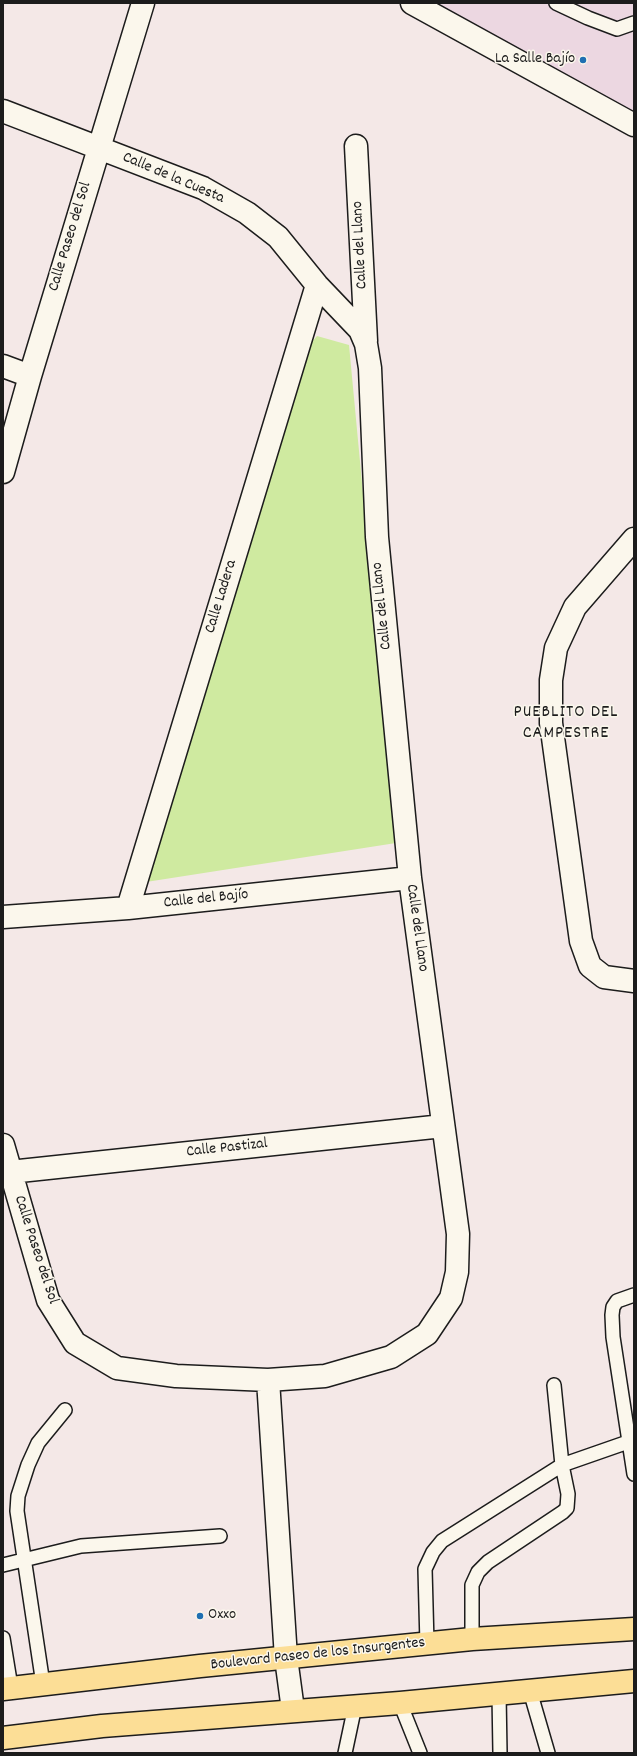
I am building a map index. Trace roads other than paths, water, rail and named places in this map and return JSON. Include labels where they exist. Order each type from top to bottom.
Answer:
[{"type":"main road","name":"Boulevard Paseo de los Insurgentes","points":[[7,1688],[472,1638],[634,1629]]},
{"type":"main road","points":[[3,1738],[102,1726],[293,1710],[400,1703],[634,1681]]},
{"type":"street","name":"Calle Paseo del Sol","points":[[3,472],[98,148],[143,3]]},
{"type":"street","points":[[413,3],[634,125]]},
{"type":"street","name":"Calle de la Cuesta","points":[[3,111],[203,188],[247,213],[278,237],[317,285]]},
{"type":"street","name":"Calle del Llano","points":[[268,1380],[325,1376],[391,1357],[427,1334],[452,1298],[457,1272],[458,1234],[410,878],[376,537],[370,368],[366,344],[356,146]]},
{"type":"street","name":"Calle del Llano","points":[[317,285],[360,330],[366,344]]},
{"type":"street","name":"Calle Ladera","points":[[128,908],[317,285]]},
{"type":"street","points":[[3,366],[30,376]]},
{"type":"street","points":[[634,539],[575,607],[556,648],[551,680],[551,723],[581,941],[590,966],[604,977],[634,981]]},
{"type":"street","name":"Calle del Bajío","points":[[3,918],[128,908],[410,878]]},
{"type":"street","name":"Calle Pastizal","points":[[10,1172],[443,1126]]},
{"type":"street","name":"Calle Paseo del Sol","points":[[3,1145],[48,1300],[75,1343],[117,1368],[176,1376],[268,1380]]},
{"type":"street","points":[[268,1380],[286,1658],[293,1710]]},
{"type":"lane","points":[[556,3],[588,18],[618,28],[634,23]]},
{"type":"lane","points":[[634,1295],[617,1301],[613,1307],[612,1315],[613,1337],[629,1404],[628,1442],[634,1474]]},
{"type":"lane","points":[[472,1638],[472,1585],[478,1572],[488,1562],[567,1508],[568,1494],[562,1465],[554,1385]]},
{"type":"lane","points":[[43,1684],[17,1511],[18,1496],[28,1465],[38,1443],[65,1410]]},
{"type":"lane","points":[[427,1644],[425,1569],[433,1552],[442,1541],[562,1465],[628,1442]]},
{"type":"lane","points":[[3,1565],[25,1561],[81,1546],[220,1536]]},
{"type":"lane","points":[[3,1638],[7,1688]]},
{"type":"lane","points":[[530,1691],[548,1753]]},
{"type":"lane","points":[[499,1694],[500,1753]]},
{"type":"lane","points":[[400,1703],[420,1753]]},
{"type":"lane","points":[[344,1753],[355,1706]]},
{"type":"place","name":"La Salle Bajío","points":[[583,60]]},
{"type":"place","name":"Oxxo","points":[[200,1616]]},
{"type":"district","name":"PUEBLITO DEL CAMPESTRE","points":[[566,724]]}]
